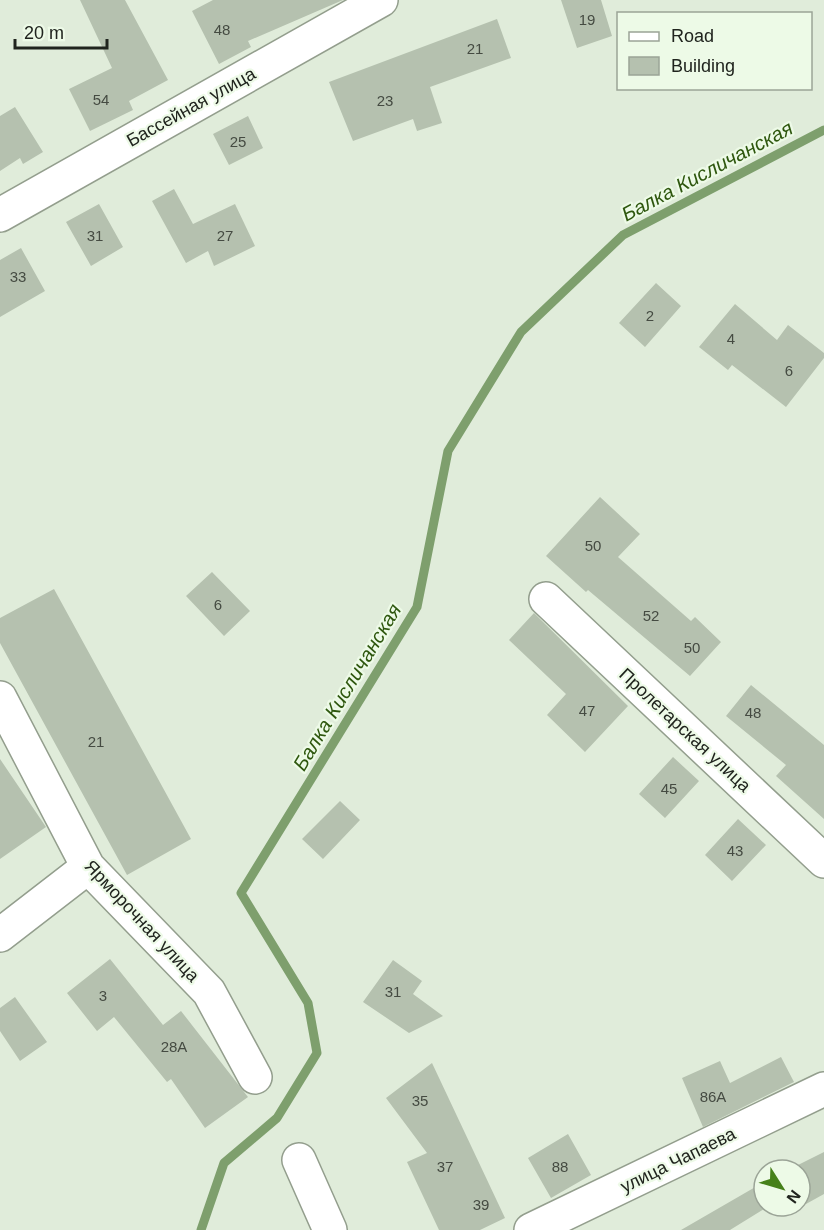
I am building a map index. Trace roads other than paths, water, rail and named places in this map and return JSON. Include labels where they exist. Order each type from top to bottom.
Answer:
[{"type":"street","name":"Бассейная улица","points":[[0,215],[381,0]]},
{"type":"street","name":"Пролетарская улица","points":[[546,599],[824,861]]},
{"type":"street","name":"Ярморочная улица","points":[[0,698],[88,867],[209,992],[255,1077]]},
{"type":"street","points":[[0,935],[88,867]]},
{"type":"street","name":"улица Чапаева","points":[[531,1230],[824,1089]]},
{"type":"street","points":[[299,1160],[330,1230]]},
{"type":"waterway","name":"Балка Кисличанская","points":[[201,1230],[224,1163],[277,1118],[317,1053],[308,1003],[241,893],[417,607],[448,451],[521,332],[623,235],[824,130]]}]
